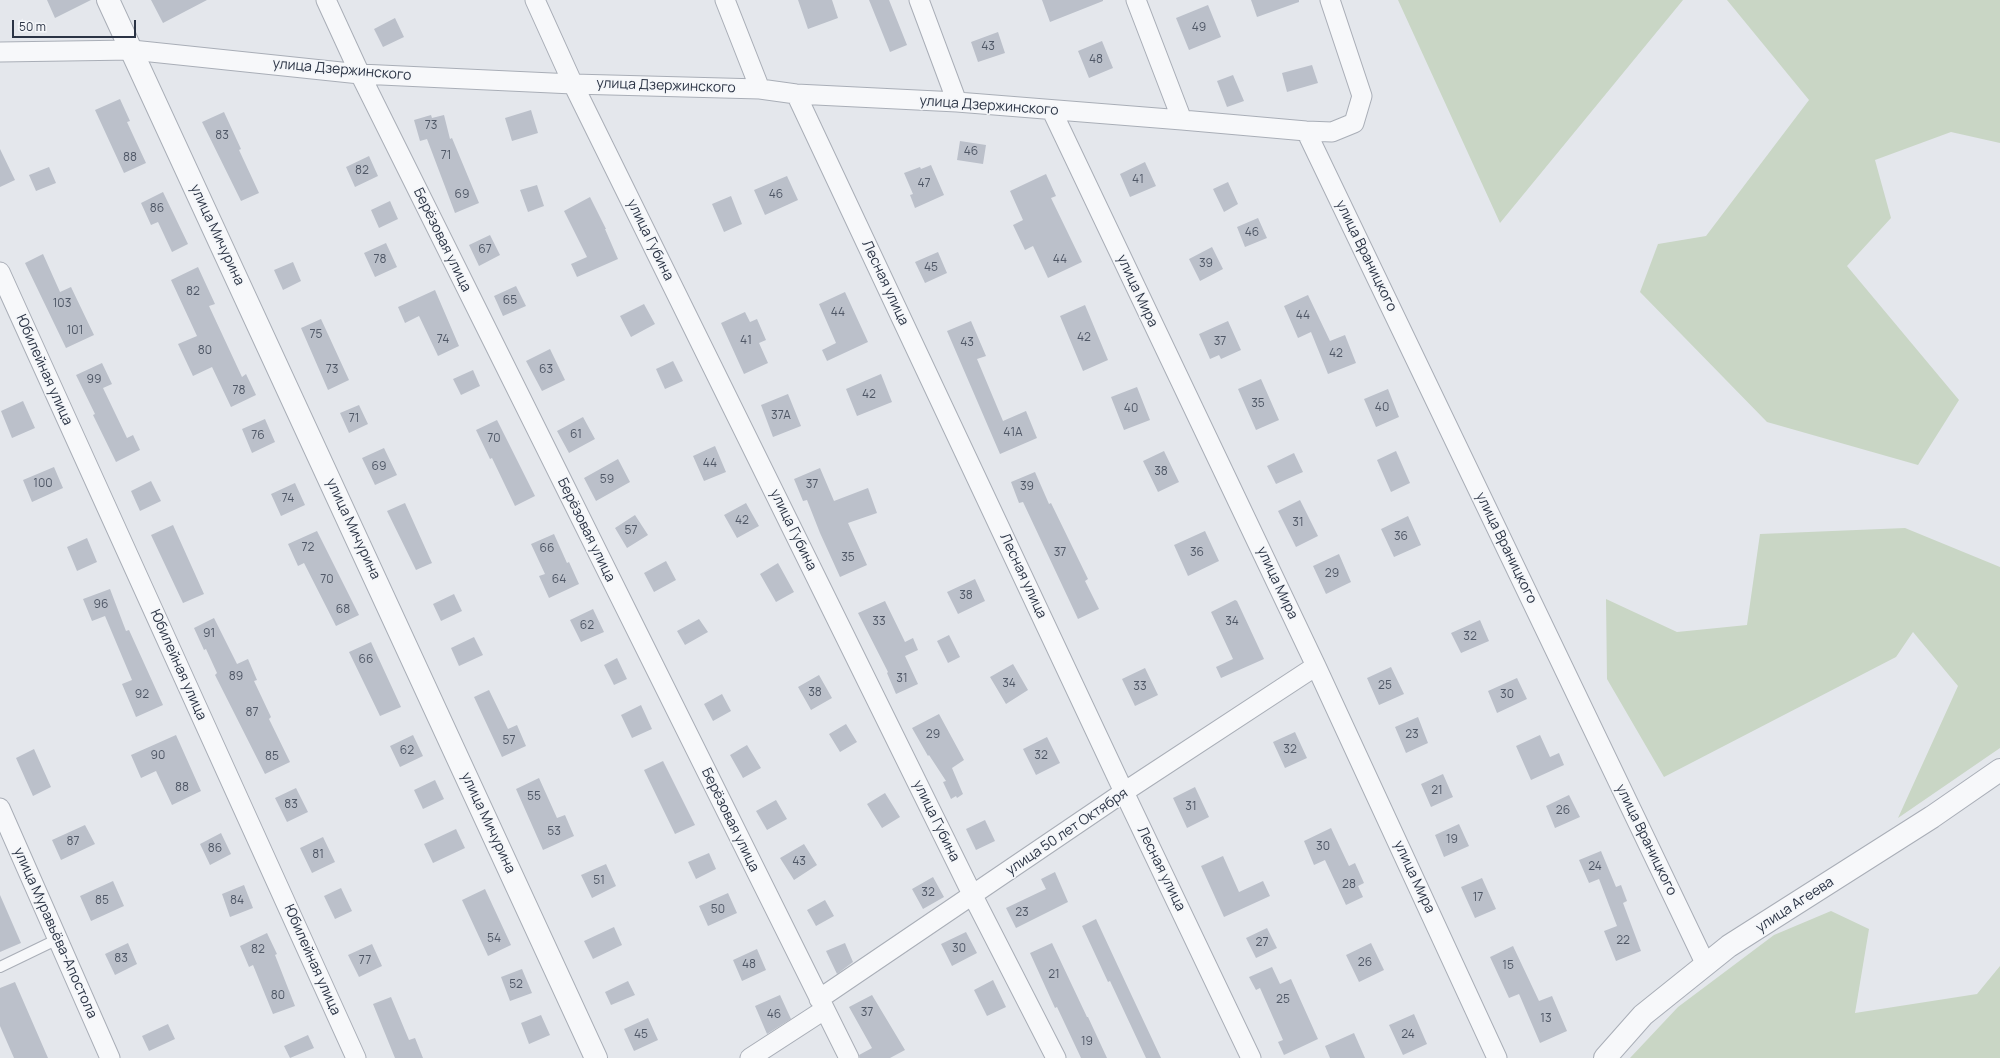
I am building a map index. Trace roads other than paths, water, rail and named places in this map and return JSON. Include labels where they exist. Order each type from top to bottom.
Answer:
[{"type":"street","name":"улица Мичурина","points":[[108,0],[596,1058]]},
{"type":"street","name":"Берёзовая улица","points":[[326,0],[360,74],[849,1058]]},
{"type":"street","name":"улица Губина","points":[[535,0],[573,84],[973,896],[1056,1058]]},
{"type":"street","points":[[725,0],[760,89]]},
{"type":"street","points":[[920,0],[957,102]]},
{"type":"street","points":[[1136,0],[1182,120]]},
{"type":"street","name":"улица Дзержинского","points":[[0,52],[132,50],[360,74],[573,84],[760,89],[796,94],[957,102],[1052,111],[1182,120],[1306,132],[1332,132],[1354,123],[1362,96],[1330,0]]},
{"type":"street","name":"Лесная улица","points":[[796,94],[1124,792],[1251,1058]]},
{"type":"street","name":"улица Мира","points":[[1052,111],[1316,666],[1497,1058]]},
{"type":"street","name":"улица Враницкого","points":[[1306,132],[1706,965]]},
{"type":"street","name":"Юбилейная улица","points":[[0,272],[356,1058]]},
{"type":"street","name":"улица 50 лет Октября","points":[[750,1058],[973,896],[1124,792],[1316,666]]},
{"type":"street","name":"улица Агеева","points":[[1605,1058],[1643,1015],[1729,946],[1932,817],[2000,770]]},
{"type":"street","name":"улица Муравьёва-Апостола","points":[[0,808],[110,1058]]},
{"type":"lane","points":[[0,967],[58,939]]}]
